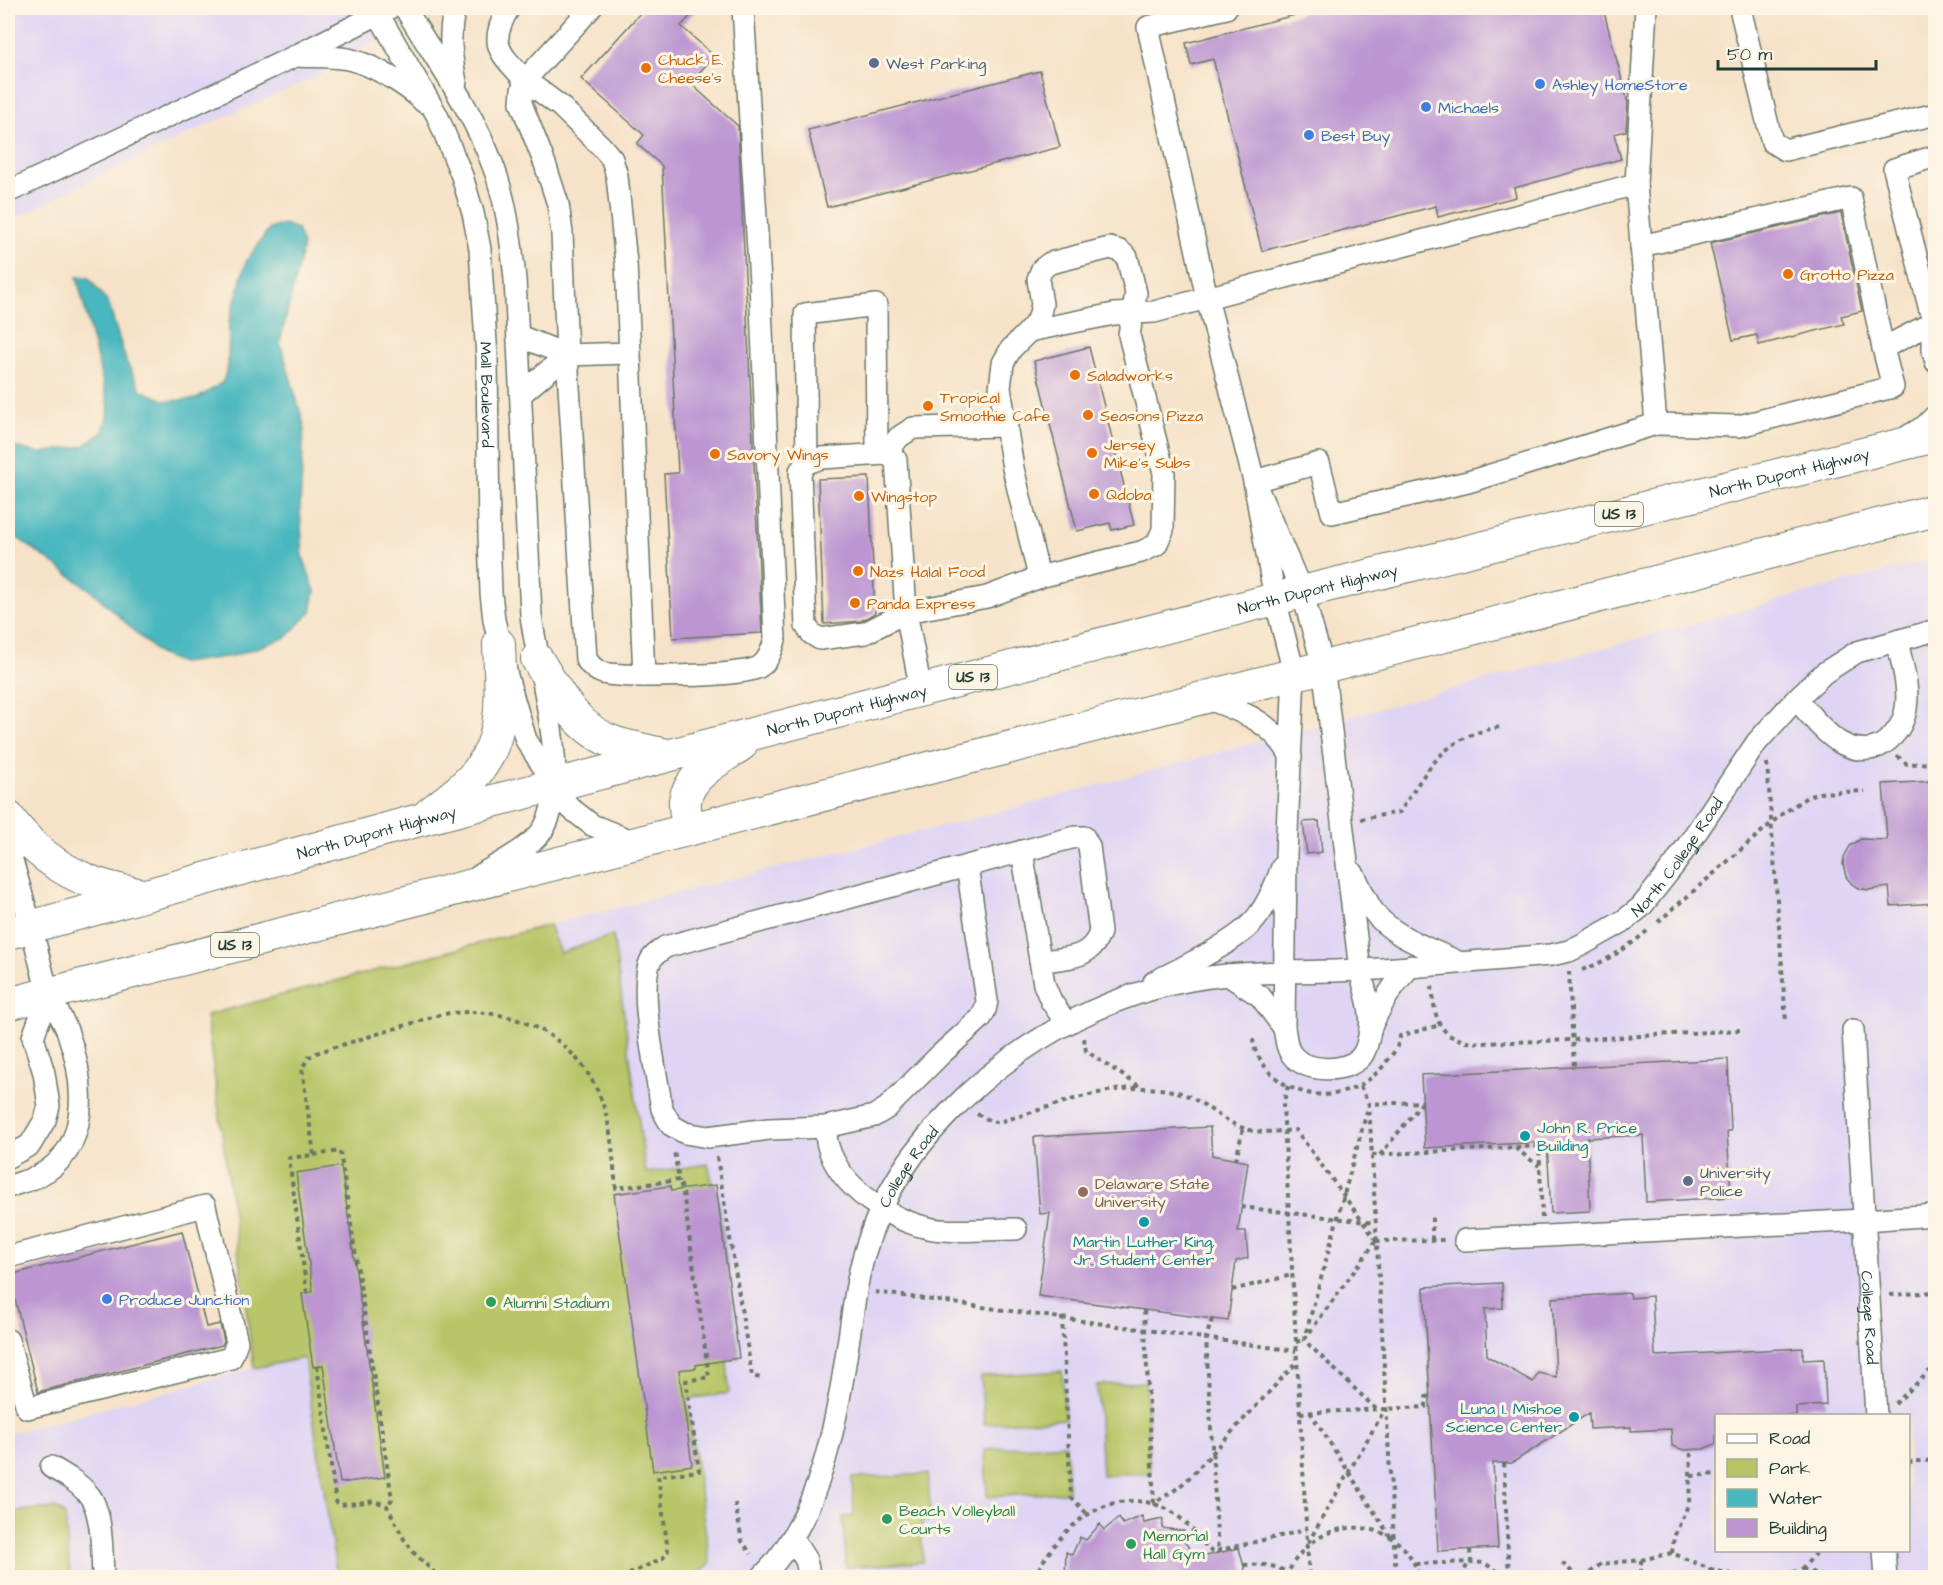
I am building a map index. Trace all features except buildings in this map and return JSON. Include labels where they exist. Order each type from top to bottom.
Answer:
[{"type":"highway","name":"North Dupont Highway","points":[[19,930],[423,819],[1288,595],[1935,436]]},
{"type":"highway","name":"US 13","points":[[8,1004],[1935,510]]},
{"type":"highway","points":[[423,819],[471,780],[487,759],[501,710],[500,644]]},
{"type":"highway","points":[[537,659],[559,697],[584,725],[614,742],[671,756]]},
{"type":"highway","points":[[689,828],[685,808],[686,798],[693,784],[701,773],[756,734]]},
{"type":"highway","points":[[8,817],[23,837],[40,853],[71,873],[93,883],[145,896]]},
{"type":"street","name":"Mall Boulevard","points":[[405,8],[458,92],[492,163],[504,200],[510,229],[519,336],[529,592],[537,659],[555,746],[551,812],[542,831],[525,846],[464,886]]},
{"type":"street","points":[[455,8],[450,48],[458,92]]},
{"type":"street","points":[[509,8],[498,30],[497,42],[501,53],[525,80],[560,106],[601,146],[612,159],[617,176],[626,263],[644,675]]},
{"type":"street","points":[[591,8],[525,80],[521,103],[558,204],[562,233],[567,354],[586,658],[591,666],[602,673],[644,675],[733,674],[751,671],[766,661],[775,640],[760,282],[743,8]]},
{"type":"street","points":[[1226,8],[1148,27],[1207,298],[1254,481],[1309,669],[1347,860],[1360,970],[1370,1017],[1370,1030]]},
{"type":"street","points":[[1646,8],[1636,184],[1656,424]]},
{"type":"street","points":[[1740,8],[1772,141],[1785,150],[1935,114]]},
{"type":"street","name":"Mall Boulevard","points":[[8,192],[295,56],[384,11],[437,115],[462,176],[473,213],[480,249],[487,358],[491,593],[508,680],[526,740],[569,807],[592,825],[634,842]]},
{"type":"street","points":[[295,56],[350,59],[387,75],[412,90],[437,115]]},
{"type":"street","points":[[1935,156],[1894,169],[1934,323],[1935,362]]},
{"type":"street","points":[[1029,331],[1114,314],[1155,312],[1636,184]]},
{"type":"street","points":[[1254,481],[1319,463],[1332,513],[1468,482],[1656,424],[1738,426],[1893,387],[1851,198],[1641,246]]},
{"type":"street","points":[[921,691],[906,612],[896,460],[882,454],[821,458],[807,463],[800,471],[806,626],[820,639],[865,633],[906,612],[987,597],[1039,577],[1141,552],[1156,545],[1163,530],[1164,473],[1129,335],[1136,293],[1127,257],[1120,251],[1110,248],[1050,263],[1042,269],[1038,279],[1042,304],[1039,318],[1011,349],[1003,363],[1000,388],[1013,468],[1039,577]]},
{"type":"street","points":[[807,463],[805,314],[876,305],[882,454]]},
{"type":"street","points":[[1883,348],[1934,323]]},
{"type":"street","points":[[519,336],[567,354],[630,353]]},
{"type":"street","points":[[521,394],[567,354]]},
{"type":"street","points":[[1888,448],[1925,426],[1935,415]]},
{"type":"street","points":[[882,454],[899,437],[913,428],[1007,426]]},
{"type":"street","points":[[1288,595],[1309,669],[1291,757],[1286,855],[1284,1028],[1292,1056],[1304,1065],[1320,1069],[1334,1069],[1351,1063],[1361,1056],[1384,998],[1398,979],[1412,966]]},
{"type":"street","name":"North College Road","points":[[1360,970],[1551,955],[1569,951],[1622,922],[1641,907],[1659,885],[1739,767],[1765,733],[1796,699],[1824,673],[1857,652],[1935,630]]},
{"type":"street","points":[[1796,699],[1838,741],[1855,749],[1866,750],[1877,747],[1893,737],[1901,727],[1905,714],[1907,698],[1897,641]]},
{"type":"street","points":[[1201,697],[1246,714],[1266,725],[1284,742],[1291,757]]},
{"type":"street","points":[[967,866],[987,1001],[985,1010],[981,1018],[887,1108],[874,1116],[826,1127],[769,1129],[708,1137],[685,1133],[671,1125],[662,1109],[646,999],[647,972],[652,957],[665,947],[1075,837],[1084,837],[1089,846],[1100,932],[1096,943],[1089,951],[1069,957],[1040,961]]},
{"type":"street","points":[[8,846],[19,930],[65,1025],[80,1083],[81,1112],[76,1134],[65,1155],[53,1167],[38,1176],[8,1186]]},
{"type":"street","points":[[1022,851],[1044,984],[1051,1001],[1067,1024]]},
{"type":"street","points":[[1131,995],[1238,935],[1252,923],[1276,884],[1286,855]]},
{"type":"street","points":[[1347,860],[1373,911],[1387,926],[1458,962]]},
{"type":"street","points":[[1286,972],[1360,970]]},
{"type":"street","name":"College Road","points":[[761,1578],[792,1538],[816,1489],[829,1444],[858,1275],[881,1208],[893,1184],[934,1128],[964,1096],[1026,1048],[1067,1024],[1131,995],[1206,978],[1286,972]]},
{"type":"street","points":[[1228,975],[1260,996],[1284,1028]]},
{"type":"street","points":[[8,1157],[30,1145],[45,1120],[49,1106],[44,1073],[33,1037],[49,993]]},
{"type":"street","name":"College Road","points":[[1853,1030],[1864,1220],[1882,1412]]},
{"type":"street","points":[[826,1127],[827,1145],[836,1165],[848,1181],[881,1208],[912,1224],[935,1229],[1016,1229]]},
{"type":"street","points":[[8,1257],[205,1206],[237,1342],[231,1358],[27,1408],[15,1392],[8,1340]]},
{"type":"street","points":[[1458,1240],[1935,1215]]},
{"type":"street","points":[[51,1467],[72,1480],[91,1497],[98,1517],[103,1578]]},
{"type":"street","points":[[792,1538],[806,1560],[810,1578]]},
{"type":"street","points":[[1884,1552],[1886,1578]]},
{"type":"path","points":[[1360,819],[1400,812],[1429,767],[1444,750],[1475,732],[1500,727]]},
{"type":"path","points":[[1765,733],[1786,1022]]},
{"type":"path","points":[[1656,924],[1717,868],[1773,821],[1807,797],[1865,791]]},
{"type":"path","points":[[1574,1067],[1569,971],[1583,970],[1595,965],[1635,942],[1649,930]]},
{"type":"path","points":[[1432,979],[1435,1012],[1440,1025],[1448,1035],[1466,1042],[1572,1040],[1741,1030]]},
{"type":"path","points":[[314,1155],[302,1068],[309,1057],[438,1015],[482,1011],[505,1015],[540,1029],[559,1041],[576,1057],[590,1076],[602,1101],[610,1136],[616,1188],[679,1180]]},
{"type":"path","points":[[1400,1036],[1440,1025]]},
{"type":"path","points":[[1084,1038],[1086,1051],[1140,1087]]},
{"type":"path","points":[[1288,1086],[1282,1105],[1309,1578]]},
{"type":"path","points":[[1360,1086],[1369,1104],[1392,1540],[1396,1578]]},
{"type":"path","points":[[971,1108],[985,1119],[1002,1121],[1093,1093],[1140,1087],[1173,1091],[1185,1095],[1243,1128],[1266,1132],[1296,1130],[1376,1241]]},
{"type":"path","points":[[1369,1104],[1423,1102],[1380,1155]]},
{"type":"path","points":[[1304,1340],[1369,1104]]},
{"type":"path","points":[[1236,1160],[1243,1128]]},
{"type":"path","points":[[1372,1155],[1515,1148],[1539,1144],[1542,1221]]},
{"type":"path","points":[[1515,1148],[1539,1166]]},
{"type":"path","points":[[308,1293],[289,1158],[340,1151],[392,1499],[387,1506]]},
{"type":"path","points":[[621,1578],[663,1558],[668,1551],[658,1476],[699,1471],[686,1381],[709,1377],[683,1192],[674,1151]]},
{"type":"path","points":[[717,1153],[752,1376],[761,1378]]},
{"type":"path","points":[[1241,1207],[1375,1223]]},
{"type":"path","points":[[1432,1216],[1432,1240]]},
{"type":"path","points":[[1376,1241],[1458,1240]]},
{"type":"path","points":[[1296,1342],[1304,1340],[1376,1241]]},
{"type":"path","points":[[1232,1290],[1292,1275]]},
{"type":"path","points":[[873,1292],[1296,1351]]},
{"type":"path","points":[[1890,1294],[1935,1292]]},
{"type":"path","points":[[1144,1310],[1154,1503],[1178,1488],[1297,1362]]},
{"type":"path","points":[[1062,1317],[1071,1497],[1088,1514]]},
{"type":"path","points":[[1212,1319],[1206,1338],[1218,1552]]},
{"type":"path","points":[[1304,1340],[1376,1409]]},
{"type":"path","points":[[1882,1412],[1935,1365]]},
{"type":"path","points":[[317,1366],[336,1502],[340,1505],[375,1501],[387,1506],[410,1547],[440,1578]]},
{"type":"path","points":[[1300,1413],[1426,1407],[1426,1397],[1434,1396]]},
{"type":"path","points":[[1286,1578],[1385,1409]]},
{"type":"path","points":[[1310,1412],[1392,1540]]},
{"type":"path","points":[[1672,1553],[1674,1538],[1689,1503],[1692,1450]]},
{"type":"path","points":[[1910,1462],[1935,1460]]},
{"type":"path","points":[[1504,1463],[1509,1578]]},
{"type":"path","points":[[1691,1476],[1715,1474]]},
{"type":"path","points":[[1037,1578],[1040,1566],[1063,1533],[1088,1514],[1123,1501],[1142,1501],[1158,1505],[1187,1522],[1212,1552],[1306,1530]]},
{"type":"path","points":[[735,1503],[742,1541],[751,1554]]},
{"type":"path","points":[[1307,1545],[1331,1531],[1344,1528],[1371,1529],[1392,1540],[1406,1551],[1415,1564],[1420,1578]]},
{"type":"path","points":[[1462,1578],[1469,1562],[1470,1550]]},
{"type":"path","points":[[1562,1563],[1581,1578],[1601,1564],[1641,1560],[1672,1553],[1710,1569],[1748,1578],[1791,1573],[1802,1569],[1818,1552]]},
{"type":"path","points":[[1641,1560],[1641,1578]]},
{"type":"path","points":[[1415,1564],[1484,1563],[1509,1578]]},
{"type":"path","points":[[1244,1565],[1259,1564],[1288,1572],[1292,1578]]},
{"type":"path","points":[[1710,1569],[1710,1578]]},
{"type":"path","points":[[1802,1569],[1830,1578]]},
{"type":"shaded area","points":[[8,8],[431,8],[313,78],[200,128],[8,222]]},
{"type":"shaded area","name":"Delaware State University","points":[[1935,558],[1935,1577],[8,1578],[8,1434],[254,1368],[206,1015],[549,925],[1018,807]]},
{"type":"green space","points":[[549,925],[560,953],[613,935],[646,1173],[708,1164],[713,1185],[716,1185],[739,1358],[727,1360],[729,1393],[687,1399],[710,1564],[691,1578],[337,1577],[304,1358],[254,1368],[206,1015]]},
{"type":"green space","points":[[1062,1371],[1065,1419],[984,1424],[981,1376]]},
{"type":"green space","points":[[1146,1382],[1150,1473],[1102,1475],[1097,1385]]},
{"type":"green space","points":[[1066,1444],[1068,1492],[987,1497],[985,1449]]},
{"type":"green space","name":"Beach Volleyball Courts","points":[[928,1474],[931,1521],[921,1522],[923,1562],[846,1567],[843,1517],[854,1516],[852,1478]]},
{"type":"green space","points":[[56,1508],[65,1515],[70,1577],[8,1577],[8,1512]]},
{"type":"water","points":[[284,224],[297,229],[303,246],[280,342],[304,425],[300,510],[303,557],[315,591],[311,612],[287,637],[233,656],[181,663],[159,654],[93,592],[8,531],[8,446],[41,453],[84,446],[103,432],[109,408],[77,277],[88,277],[108,302],[126,361],[141,390],[166,401],[197,399],[223,382],[228,365],[229,322],[246,262],[269,229]]},
{"type":"place","name":"West Parking","points":[[874,63]]},
{"type":"place","name":"Chuck E. Cheese's","points":[[646,68]]},
{"type":"place","name":"Ashley HomeStore","points":[[1540,84]]},
{"type":"place","name":"Michaels","points":[[1426,107]]},
{"type":"place","name":"Best Buy","points":[[1309,135]]},
{"type":"place","name":"Grotto Pizza","points":[[1788,274]]},
{"type":"place","name":"Saladworks","points":[[1075,375]]},
{"type":"place","name":"Tropical Smoothie Cafe","points":[[928,406]]},
{"type":"place","name":"Seasons Pizza","points":[[1088,415]]},
{"type":"place","name":"Jersey Mike's Subs","points":[[1092,453]]},
{"type":"place","name":"Savory Wings","points":[[715,454]]},
{"type":"place","name":"Qdoba","points":[[1094,494]]},
{"type":"place","name":"Wingstop","points":[[859,496]]},
{"type":"place","name":"Nazs Halal Food","points":[[858,571]]},
{"type":"place","name":"Panda Express","points":[[855,603]]},
{"type":"place","name":"John R. Price Building","points":[[1525,1136]]},
{"type":"place","name":"University Police","points":[[1688,1181]]},
{"type":"place","name":"Delaware State University","points":[[1083,1192]]},
{"type":"place","name":"Martin Luther King, Jr. Student Center","points":[[1144,1222]]},
{"type":"place","name":"Produce Junction","points":[[107,1299]]},
{"type":"place","name":"Alumni Stadium","points":[[491,1302]]},
{"type":"place","name":"Luna I. Mishoe Science Center","points":[[1574,1417]]},
{"type":"place","name":"Beach Volleyball Courts","points":[[887,1519]]},
{"type":"place","name":"Memorial Hall Gym","points":[[1131,1544]]}]
